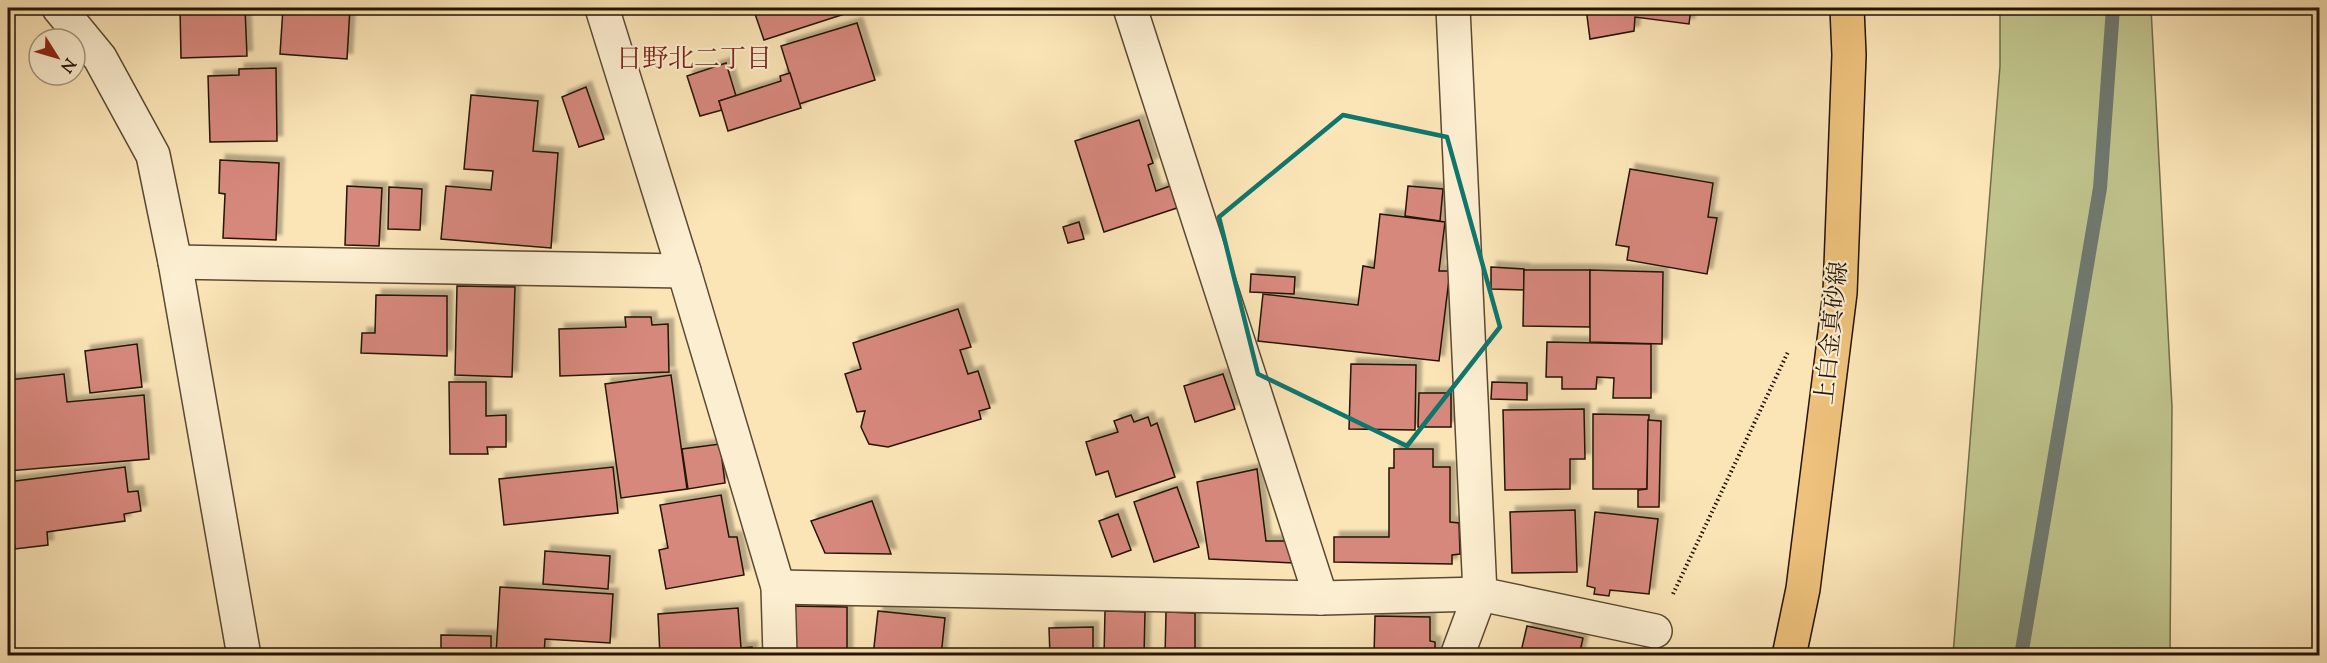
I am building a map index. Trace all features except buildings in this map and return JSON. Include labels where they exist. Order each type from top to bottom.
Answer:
[{"type":"main road","name":"上白金真砂線","points":[[1789,656],[1803,589],[1840,293],[1849,55],[1846,8]]},
{"type":"street","points":[[59,8],[100,57],[153,155],[175,262],[244,656]]},
{"type":"street","points":[[602,8],[684,271],[778,587],[780,656]]},
{"type":"street","points":[[1130,8],[1321,598]]},
{"type":"street","points":[[1453,8],[1480,594],[1457,656]]},
{"type":"street","points":[[175,262],[684,271]]},
{"type":"street","points":[[778,587],[1321,598],[1480,594],[1655,631]]},
{"type":"path","points":[[1655,631],[1790,350]]},
{"type":"highlighted area","points":[[1343,115],[1447,137],[1500,327],[1407,446],[1258,374],[1219,217]]},
{"type":"green space","points":[[2000,8],[2151,8],[2172,407],[2170,655],[1953,655],[2000,66]]},
{"type":"waterway","points":[[2021,656],[2100,188],[2113,8]]},
{"type":"district","name":"日野北二丁目","points":[[694,60]]}]
